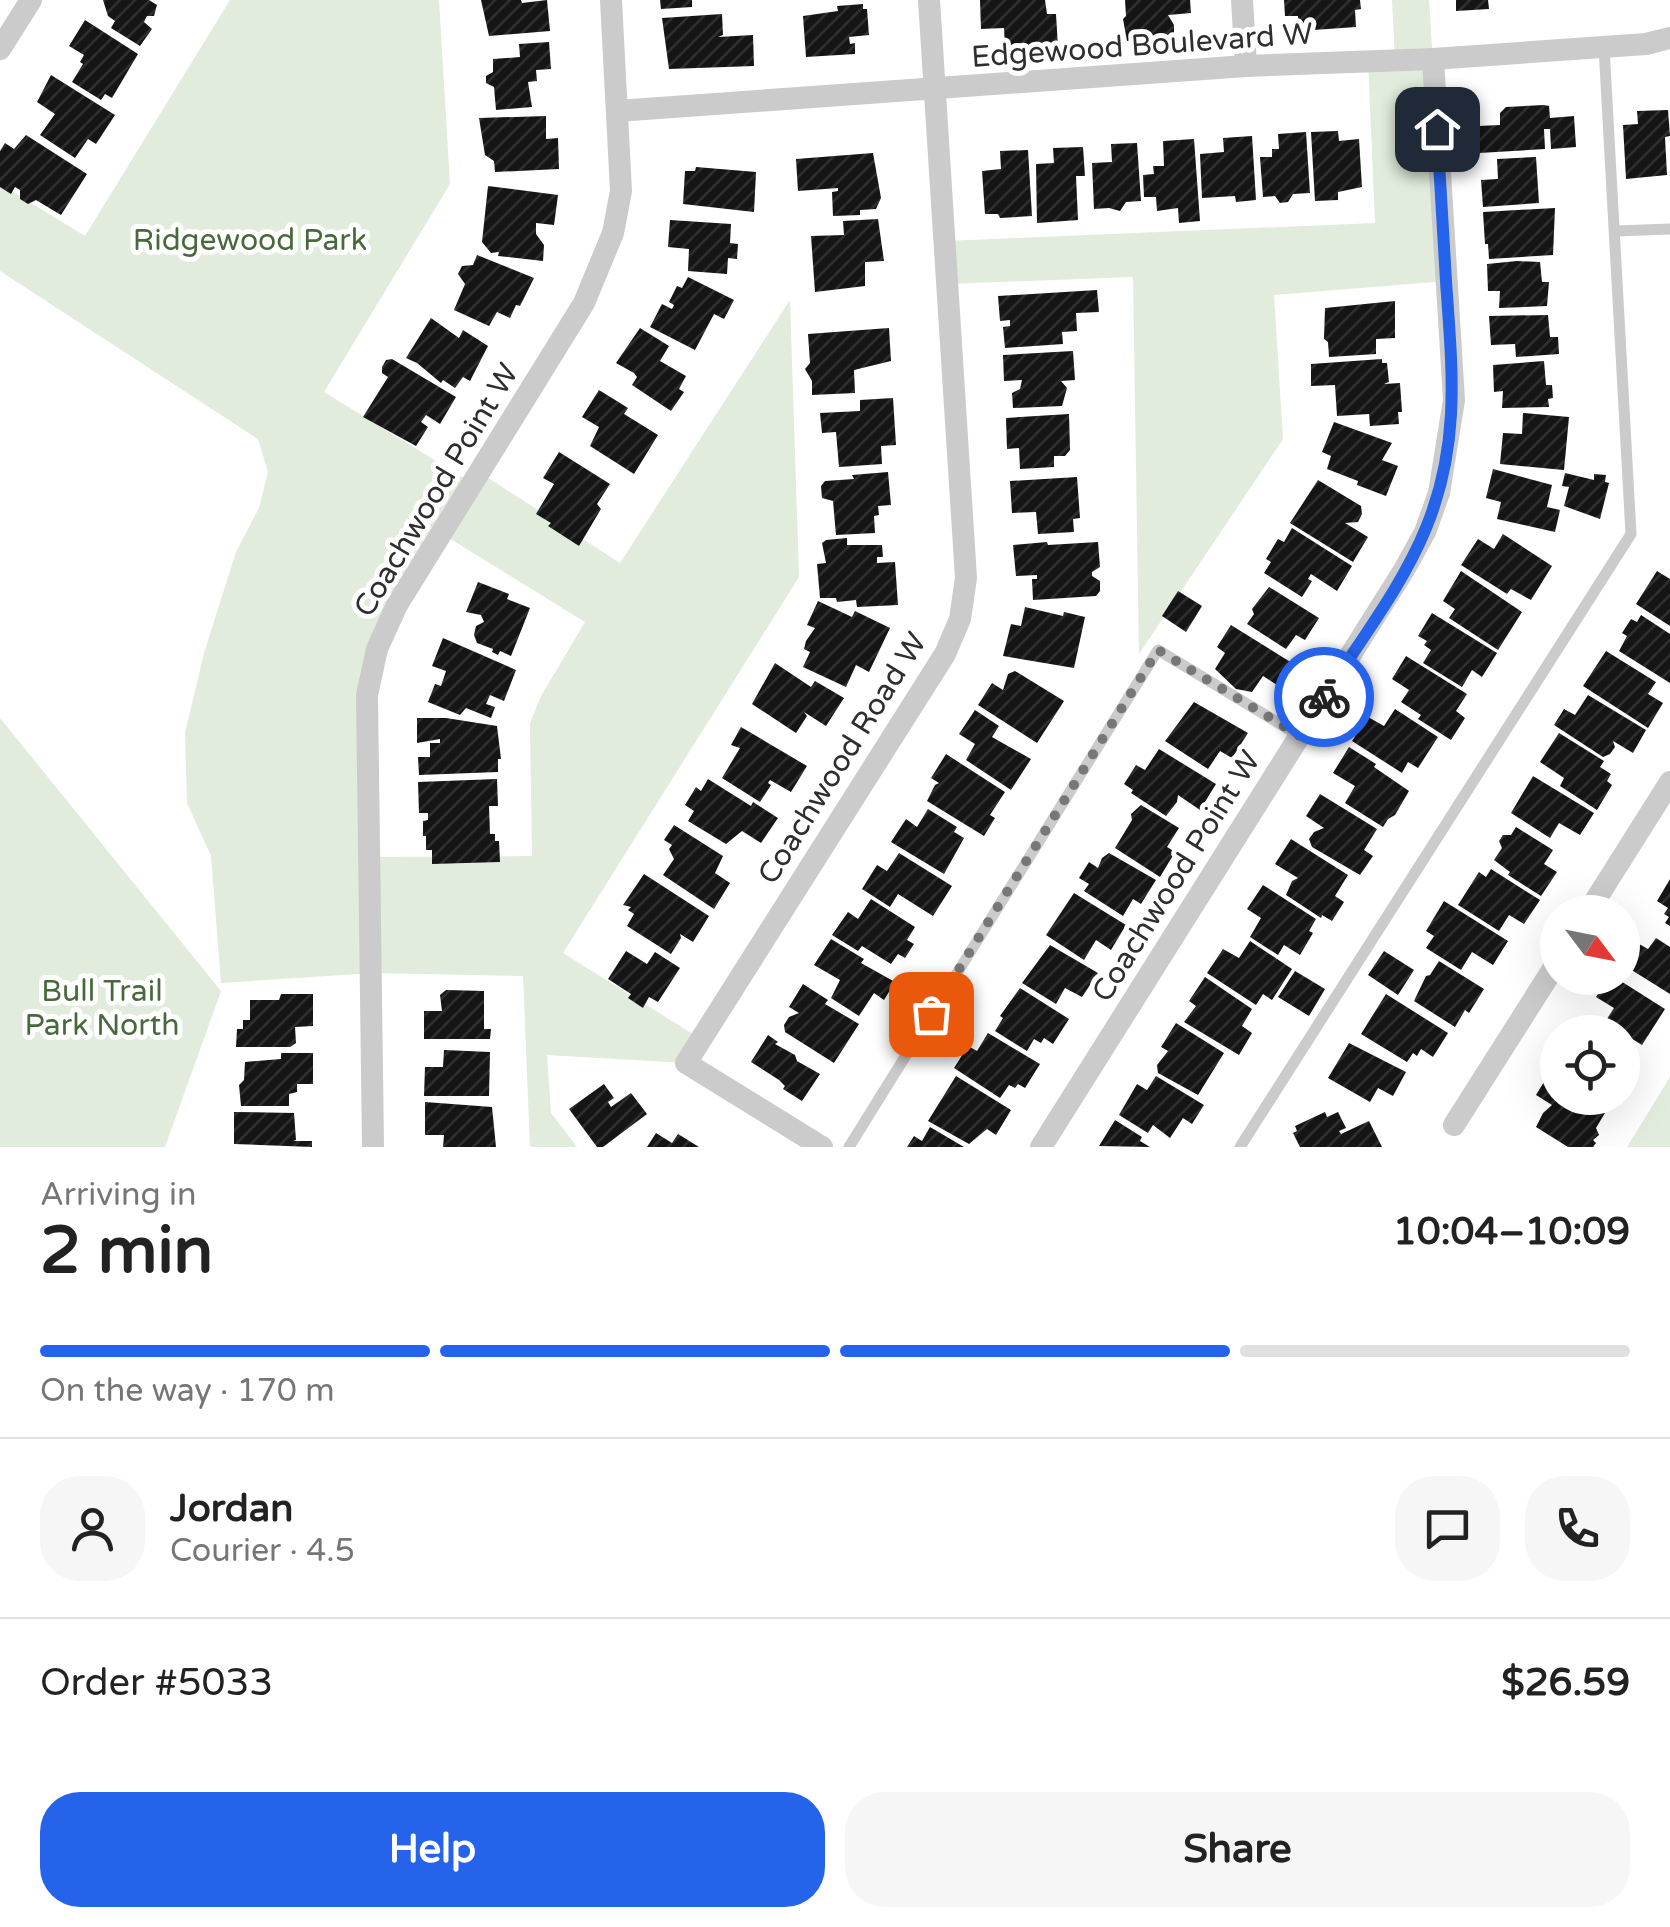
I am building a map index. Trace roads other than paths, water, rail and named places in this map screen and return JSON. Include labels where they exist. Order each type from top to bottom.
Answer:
[{"type":"street","points":[[0,49],[31,0]]},
{"type":"street","name":"Coachwood Point W","points":[[374,1147],[367,696],[376,648],[397,605],[573,320],[613,234],[621,191],[611,0]]},
{"type":"street","name":"Coachwood Road W","points":[[822,1147],[686,1063],[945,654],[960,619],[966,578],[929,0]]},
{"type":"street","points":[[1242,0],[1246,66]]},
{"type":"street","name":"Edgewood Boulevard W","points":[[618,111],[1246,66],[1432,59],[1646,44],[1670,38]]},
{"type":"street","name":"Coachwood Point W","points":[[1045,1146],[1418,544],[1439,493],[1454,400],[1432,59]]},
{"type":"street","points":[[1599,895],[1670,782]]},
{"type":"street","points":[[1454,1125],[1540,989]]},
{"type":"lane","points":[[1240,1147],[1631,534],[1604,47]]},
{"type":"lane","points":[[1616,231],[1670,229]]},
{"type":"lane","points":[[849,1147],[1158,650],[1300,736]]},
{"type":"park label","name":"Ridgewood Park","points":[[250,240]]},
{"type":"park label","name":"Bull Trail Park North","points":[[102,1008]]}]
